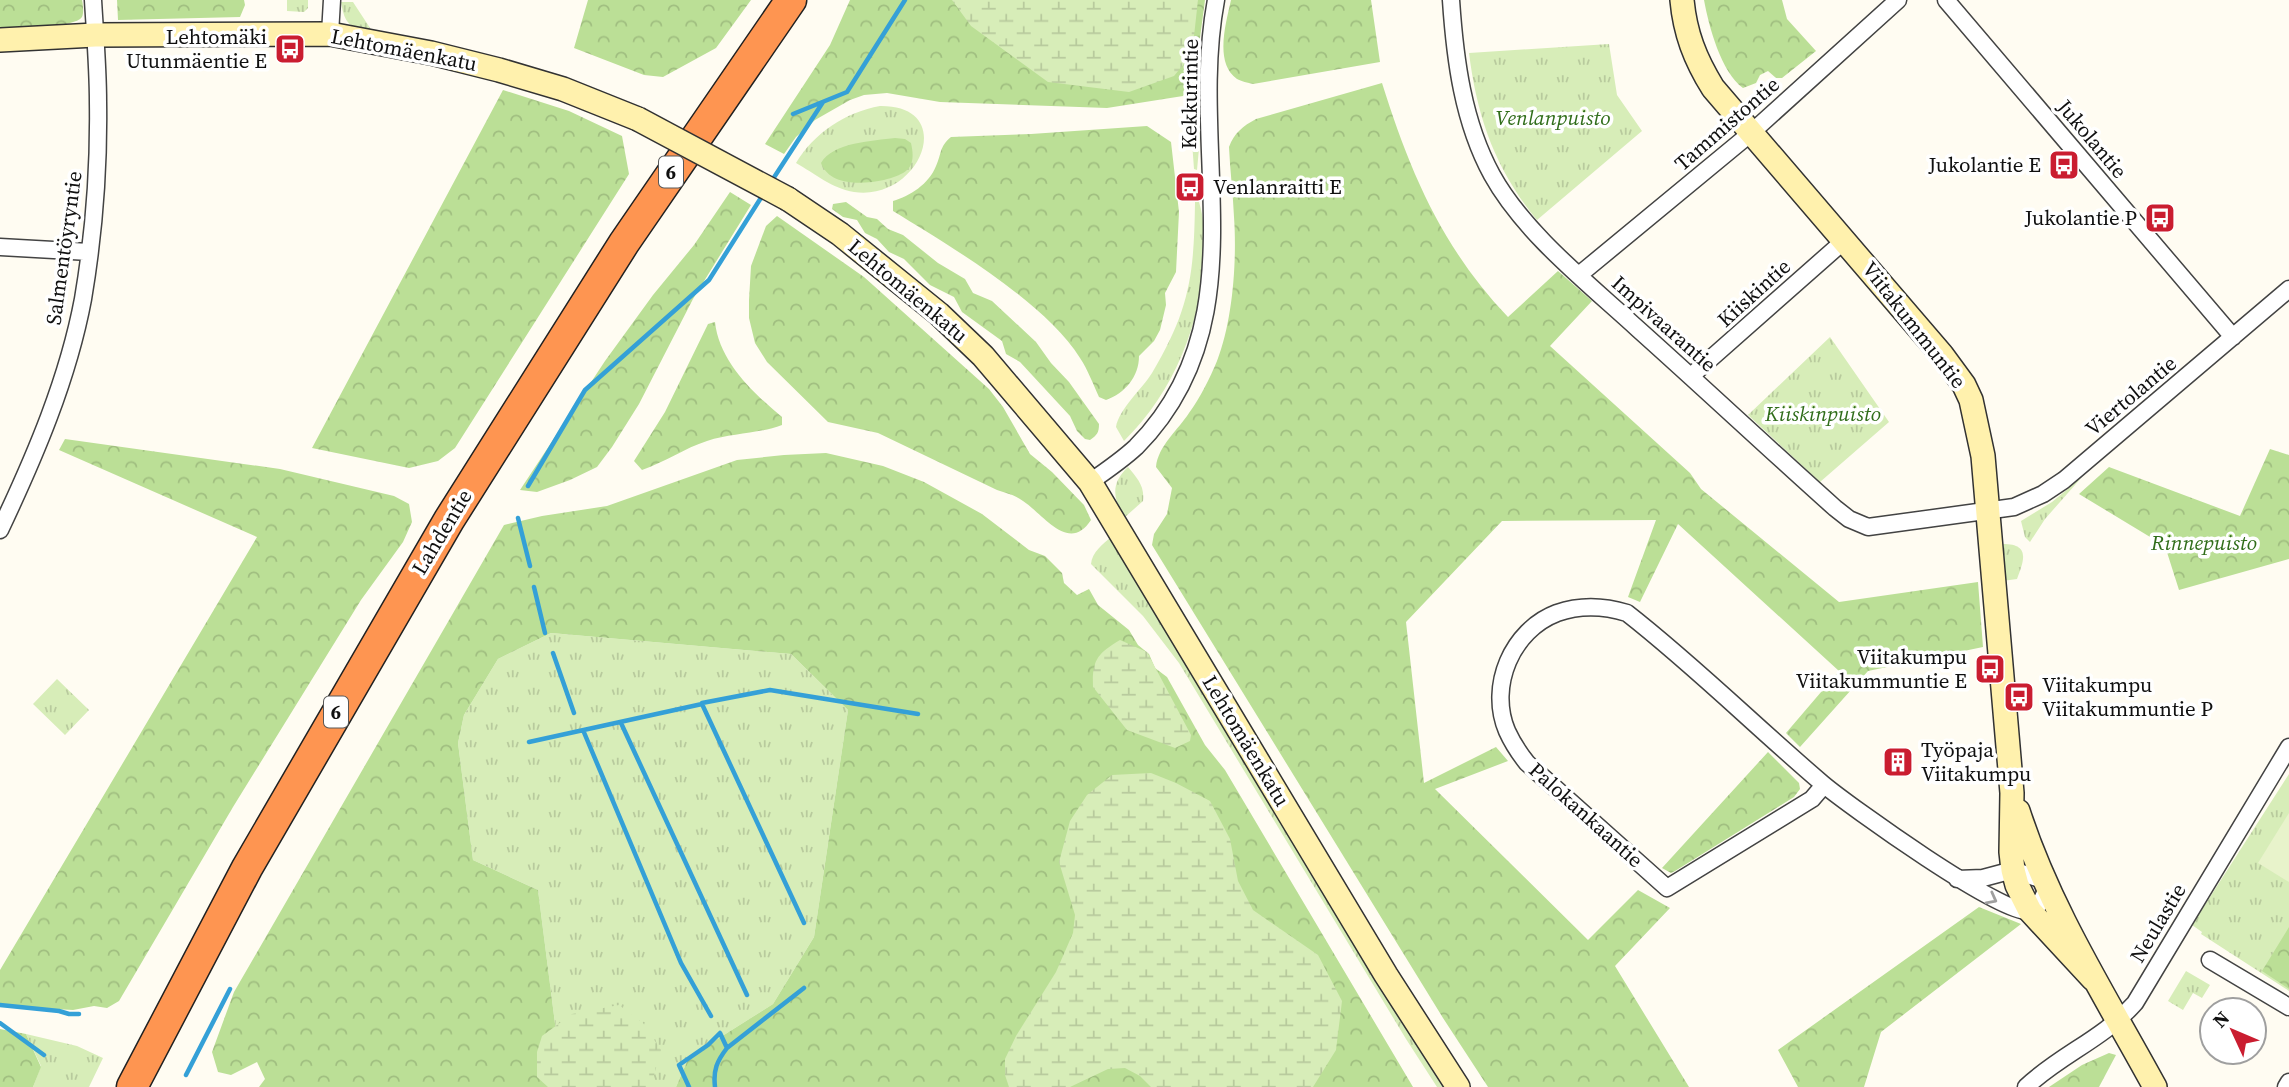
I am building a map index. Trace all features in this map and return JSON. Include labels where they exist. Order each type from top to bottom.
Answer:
[{"type":"highway","name":"Lahdentie","points":[[132,1087],[247,868],[449,520],[624,243],[791,0]]},
{"type":"street","name":"Salmentöyryntie","points":[[0,530],[46,426],[83,300],[96,195],[99,102],[93,0]]},
{"type":"street","points":[[330,34],[332,0]]},
{"type":"street","name":"Kekkurintie","points":[[1090,482],[1134,449],[1164,413],[1189,367],[1200,337],[1207,309],[1212,265],[1209,104],[1210,56],[1216,0]]},
{"type":"street","name":"Impivaarantie","points":[[1451,0],[1456,59],[1466,107],[1484,160],[1519,214],[1579,275],[1849,519],[1867,527],[1888,526],[1988,509]]},
{"type":"street","name":"Viitakummuntie","points":[[1682,0],[1688,37],[1701,69],[1713,88],[1934,346],[1964,385],[1971,400],[1981,440],[1988,509],[2012,793],[2013,870],[2030,911]]},
{"type":"street","name":"Tammistontie","points":[[1579,275],[1751,133],[1898,0]]},
{"type":"street","name":"Jukolantie","points":[[1947,0],[2233,337]]},
{"type":"street","name":"Lehtomäenkatu","points":[[0,40],[95,35],[311,33],[431,52],[563,89],[638,119],[788,199],[840,234],[939,314],[983,356],[1090,482],[1386,975],[1458,1087]]},
{"type":"street","name":"Kiiskintie","points":[[1691,376],[1844,240]]},
{"type":"street","points":[[0,247],[89,252]]},
{"type":"street","name":"Viertolantie","points":[[1988,509],[2014,507],[2028,502],[2064,480],[2289,289]]},
{"type":"street","name":"Palokankaantie","points":[[1824,785],[1812,799],[1667,888],[1527,763],[1516,748],[1506,729],[1501,707],[1501,684],[1506,666],[1524,636],[1540,622],[1556,614],[1592,607],[1627,613],[1824,785],[1957,878],[2002,904],[2019,911],[2030,911]]},
{"type":"street","name":"Neulastie","points":[[2026,1087],[2053,1065],[2119,1021],[2134,1003],[2286,757]]},
{"type":"street","name":"Viitakummuntie","points":[[2012,793],[2045,883]]},
{"type":"street","points":[[1957,878],[1983,878],[2013,870],[2045,883],[2093,979],[2155,1087]]},
{"type":"street","points":[[2045,883],[2043,900],[2030,911],[2093,979]]},
{"type":"street","points":[[2210,960],[2289,1007]]},
{"type":"street","points":[[2286,1087],[2289,1082]]},
{"type":"green space","points":[[0,0],[82,0],[83,13],[77,21],[68,23],[0,30]]},
{"type":"green space","points":[[117,0],[244,0],[245,5],[240,17],[118,20]]},
{"type":"green space","points":[[287,0],[308,0],[308,8],[304,12],[287,11]]},
{"type":"green space","points":[[588,0],[751,0],[716,48],[663,77],[644,75],[574,48]]},
{"type":"green space","points":[[850,0],[1205,0],[1194,83],[1183,96],[1107,108],[940,102],[887,93],[864,95],[815,120],[796,137],[784,154],[765,144],[830,45]]},
{"type":"green space","points":[[952,0],[1198,0],[1192,54],[1174,76],[1129,92],[1048,82],[971,26]]},
{"type":"green space","points":[[1231,0],[1371,0],[1380,62],[1253,84],[1239,80],[1230,72],[1224,53]]},
{"type":"green space","points":[[1704,0],[1782,0],[1787,19],[1816,51],[1782,78],[1776,78],[1768,71],[1760,75],[1756,83],[1743,88],[1735,81],[1722,60]]},
{"type":"green space","points":[[341,2],[353,2],[372,31],[349,24]]},
{"type":"green space","name":"Venlanpuisto","points":[[1609,44],[1617,95],[1642,131],[1537,220],[1510,181],[1490,141],[1477,99],[1469,53]]},
{"type":"green space","points":[[1382,83],[1404,147],[1431,208],[1464,264],[1485,291],[1508,317],[1558,271],[1592,301],[1550,346],[1690,473],[1701,489],[1839,602],[1978,582],[1983,647],[1868,671],[1800,747],[1786,733],[1839,671],[1678,524],[1640,602],[1628,597],[1656,520],[1502,521],[1406,622],[1424,783],[1496,747],[1508,761],[1435,789],[1588,940],[1638,890],[1670,908],[1615,966],[1689,1087],[1488,1087],[1152,545],[1154,534],[1167,514],[1172,488],[1156,467],[1160,452],[1204,388],[1217,361],[1227,327],[1235,252],[1229,147],[1231,142],[1240,130],[1256,119]]},
{"type":"green space","points":[[503,90],[569,111],[622,136],[629,174],[455,448],[438,461],[409,468],[312,448]]},
{"type":"green space","points":[[880,106],[904,110],[919,120],[924,135],[921,152],[912,169],[897,183],[877,191],[854,192],[831,184],[796,163],[812,142],[832,125],[855,113]]},
{"type":"green space","points":[[1199,110],[1197,170],[1194,169],[1190,114]]},
{"type":"green space","points":[[1147,126],[1171,142],[1179,212],[1176,272],[1165,293],[1166,305],[1160,330],[1154,341],[1139,356],[1137,371],[1130,383],[1106,400],[1099,397],[1080,358],[1044,316],[995,277],[893,211],[893,201],[924,184],[951,137]]},
{"type":"green space","points":[[895,138],[911,143],[912,159],[911,165],[904,173],[892,178],[848,182],[832,176],[825,171],[821,163],[827,156],[844,147]]},
{"type":"green space","points":[[730,192],[751,205],[693,299],[639,404],[612,447],[597,467],[570,480],[537,492],[520,490],[605,361],[694,245]]},
{"type":"green space","points":[[846,202],[867,217],[877,219],[888,229],[903,235],[938,263],[965,279],[973,293],[992,301],[1036,342],[1099,424],[1096,435],[1090,440],[1085,439],[1077,431],[1070,416],[1020,362],[1006,354],[1002,341],[962,312],[954,297],[930,285],[904,259],[889,252],[877,239],[865,233],[857,220],[843,217],[832,209],[833,204]]},
{"type":"green space","points":[[1195,202],[1199,202],[1202,214],[1204,250],[1192,328],[1183,353],[1158,400],[1124,441],[1116,427],[1118,420],[1152,373],[1175,330],[1182,310],[1191,271]]},
{"type":"green space","points":[[777,216],[864,277],[989,389],[1003,407],[1030,454],[1084,505],[1091,520],[1083,529],[1074,533],[1065,532],[1014,496],[878,433],[828,422],[767,362],[755,343],[749,318],[751,266],[766,226]]},
{"type":"green space","points":[[715,322],[723,350],[730,363],[749,387],[782,417],[782,425],[707,441],[642,470],[634,461],[665,412],[708,324]]},
{"type":"green space","name":"Kiiskinpuisto","points":[[1830,337],[1889,422],[1820,482],[1748,415]]},
{"type":"green space","points":[[65,439],[280,469],[394,496],[409,504],[412,522],[403,542],[361,600],[233,807],[119,1001],[107,1008],[94,1006],[73,1010],[0,1006],[0,970],[257,537],[59,450]]},
{"type":"green space","name":"Rinnepuisto","points":[[2270,449],[2289,455],[2289,559],[2179,590],[2165,546],[2079,494],[2109,467],[2240,516]]},
{"type":"green space","points":[[826,453],[883,466],[924,482],[982,514],[1029,550],[1045,556],[1062,573],[1064,583],[1077,595],[1089,589],[1098,605],[1129,630],[1138,645],[1149,654],[1155,668],[1167,677],[1205,745],[1225,770],[1413,1087],[676,1087],[689,1057],[773,1004],[814,937],[848,710],[791,654],[551,633],[498,659],[464,715],[458,743],[473,860],[538,890],[558,1047],[618,1087],[259,1087],[265,1079],[257,1062],[231,1075],[218,1072],[212,1052],[234,992],[504,525],[607,506],[737,460]]},
{"type":"green space","points":[[1128,467],[1142,487],[1143,501],[1125,517],[1115,491],[1122,473]]},
{"type":"green space","points":[[2082,477],[2045,519],[2030,542],[2025,537],[2021,521],[2052,502]]},
{"type":"green space","points":[[1111,537],[1445,1087],[1437,1087],[1406,1039],[1179,663],[1143,616],[1091,564],[1101,545]]},
{"type":"green space","points":[[2000,544],[2016,546],[2023,553],[2017,579],[2002,581]]},
{"type":"green space","points":[[551,633],[791,654],[848,710],[814,937],[773,1004],[689,1057],[676,1087],[618,1087],[558,1047],[538,890],[473,860],[458,743],[464,715],[498,659]]},
{"type":"green space","points":[[1120,640],[1147,652],[1191,735],[1190,741],[1175,748],[1127,730],[1093,687],[1095,664],[1106,649]]},
{"type":"green space","points":[[57,679],[89,710],[65,735],[33,704]]},
{"type":"green space","points":[[1768,752],[1799,783],[1800,789],[1794,797],[1675,871],[1671,873],[1662,868]]},
{"type":"green space","points":[[1151,773],[1210,801],[1230,839],[1238,881],[1253,910],[1318,955],[1342,1001],[1336,1050],[1313,1087],[1151,1087],[1140,1076],[1125,1068],[1108,1069],[1070,1087],[1009,1087],[1005,1075],[1005,1059],[1016,1036],[1056,972],[1073,933],[1075,915],[1059,862],[1070,821],[1087,795],[1112,775]]},
{"type":"green space","points":[[2289,774],[2289,991],[2201,934],[2202,932],[2192,925]]},
{"type":"green space","points":[[2289,813],[2289,882],[2258,863]]},
{"type":"green space","points":[[1979,907],[2021,924],[1881,1032],[1864,1087],[1798,1087],[1778,1050]]},
{"type":"green space","points":[[2289,927],[2289,989],[2262,971]]},
{"type":"green space","points":[[2186,971],[2210,985],[2203,996],[2193,993],[2183,1010],[2168,1001]]},
{"type":"green space","points":[[619,1005],[643,1023],[661,1050],[654,1075],[646,1087],[548,1087],[537,1077],[537,1052],[542,1036],[572,1014]]},
{"type":"green space","points":[[0,1029],[26,1034],[41,1067],[33,1087],[0,1087]]},
{"type":"green space","points":[[26,1034],[77,1046],[103,1058],[89,1087],[33,1087],[41,1066]]},
{"type":"green space","points":[[2109,1053],[2116,1055],[2099,1087],[2049,1087],[2082,1065]]},
{"type":"waterway","points":[[793,114],[847,92],[905,0]]},
{"type":"waterway","points":[[771,182],[823,102]]},
{"type":"waterway","points":[[528,486],[585,390],[709,280],[764,193]]},
{"type":"waterway","points":[[518,518],[530,566]]},
{"type":"waterway","points":[[534,587],[545,633]]},
{"type":"waterway","points":[[553,653],[574,713]]},
{"type":"waterway","points":[[702,703],[770,690],[918,714]]},
{"type":"waterway","points":[[529,742],[702,704],[804,923]]},
{"type":"waterway","points":[[621,723],[747,995]]},
{"type":"waterway","points":[[583,730],[681,963],[711,1016]]},
{"type":"waterway","points":[[727,1048],[804,988]]},
{"type":"waterway","points":[[186,1075],[230,989]]},
{"type":"waterway","points":[[0,1005],[79,1014]]},
{"type":"waterway","points":[[0,1023],[44,1055]]},
{"type":"waterway","points":[[689,1087],[679,1065],[720,1033],[727,1048],[716,1066],[715,1087]]},
{"type":"place","name":"Lehtomäki Utunmäentie E","points":[[290,49]]},
{"type":"place","name":"Jukolantie E","points":[[2064,165]]},
{"type":"place","name":"Venlanraitti E","points":[[1190,187]]},
{"type":"place","name":"Jukolantie P","points":[[2160,218]]},
{"type":"place","name":"Viitakumpu Viitakummuntie E","points":[[1990,669]]},
{"type":"place","name":"Viitakumpu Viitakummuntie P","points":[[2019,697]]},
{"type":"place","name":"Työpaja Viitakumpu","points":[[1898,762]]}]
